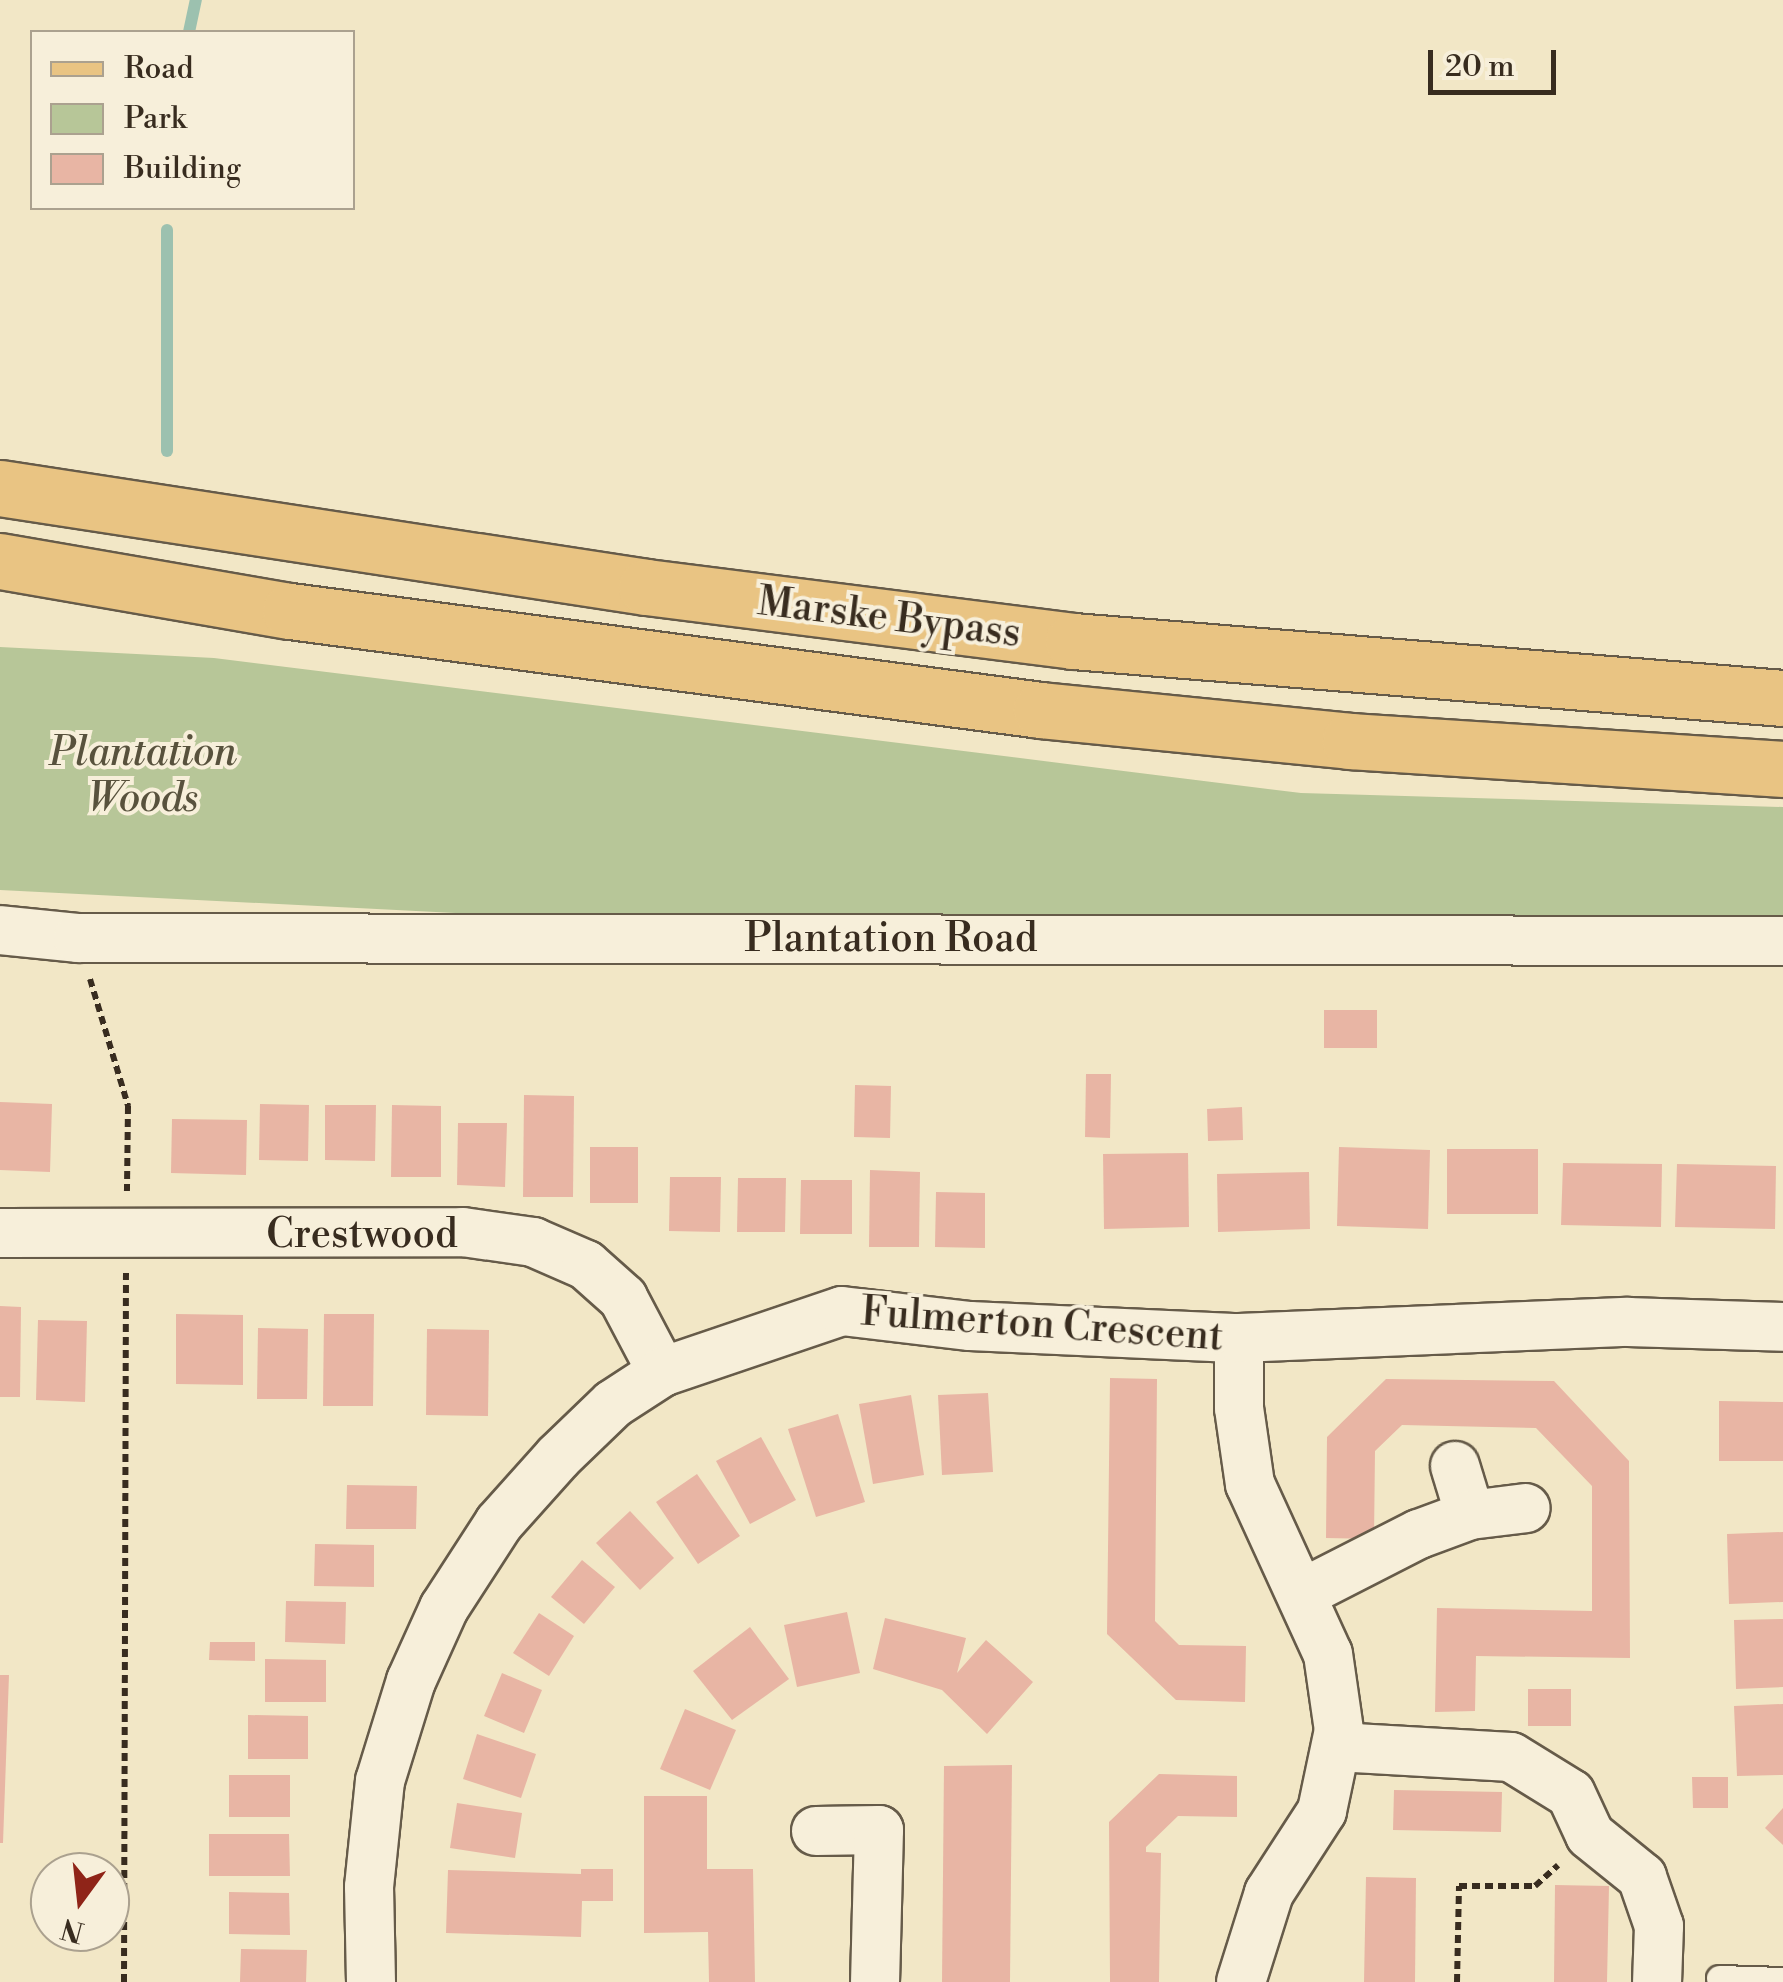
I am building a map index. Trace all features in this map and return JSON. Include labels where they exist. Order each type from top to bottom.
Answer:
[{"type":"main road","name":"Marske Bypass","points":[[0,488],[646,587],[1054,638],[1783,698]]},
{"type":"main road","name":"Marske Bypass","points":[[0,562],[366,622],[1041,710],[1350,741],[1783,769]]},
{"type":"street","name":"Plantation Road","points":[[0,930],[78,938],[1783,941]]},
{"type":"street","name":"Crestwood","points":[[0,1234],[126,1237],[463,1232],[534,1242],[586,1265],[623,1298],[662,1372]]},
{"type":"street","name":"Fulmerton Crescent","points":[[370,1982],[369,1887],[380,1782],[411,1681],[444,1608],[499,1523],[558,1457],[613,1404],[662,1372],[842,1311],[970,1326],[1239,1338],[1628,1322],[1783,1327]]},
{"type":"street","points":[[1239,1338],[1239,1408],[1250,1484],[1304,1593],[1328,1654],[1337,1747],[1322,1811],[1268,1892],[1241,1982]]},
{"type":"street","points":[[1455,1466],[1470,1515]]},
{"type":"street","points":[[1304,1593],[1470,1515],[1526,1508]]},
{"type":"street","points":[[1337,1747],[1510,1757],[1571,1794],[1590,1835],[1642,1877],[1659,1926],[1657,1982]]},
{"type":"street","points":[[816,1831],[879,1830],[876,1982]]},
{"type":"lane","points":[[1719,1978],[1783,1980]]},
{"type":"path","points":[[78,938],[128,1106],[124,1982]]},
{"type":"path","points":[[1457,1982],[1458,1886],[1535,1886],[1590,1835]]},
{"type":"green space","name":"Plantation Woods","points":[[0,647],[214,658],[1301,793],[1783,807],[1783,925],[475,914],[0,890]]},
{"type":"building","points":[[1324,1010],[1377,1010],[1377,1048],[1324,1048]]},
{"type":"building","points":[[1086,1074],[1111,1074],[1110,1138],[1085,1137]]},
{"type":"building","points":[[855,1085],[891,1086],[890,1138],[854,1137]]},
{"type":"building","points":[[524,1095],[574,1096],[573,1197],[523,1197]]},
{"type":"building","points":[[0,1102],[52,1104],[50,1172],[0,1170]]},
{"type":"building","points":[[260,1104],[309,1105],[308,1161],[259,1160]]},
{"type":"building","points":[[325,1105],[376,1105],[375,1161],[325,1160]]},
{"type":"building","points":[[392,1105],[441,1106],[441,1177],[391,1177]]},
{"type":"building","points":[[1242,1107],[1243,1140],[1208,1141],[1207,1109]]},
{"type":"building","points":[[172,1119],[247,1120],[246,1175],[171,1173]]},
{"type":"building","points":[[458,1123],[507,1123],[505,1187],[457,1185]]},
{"type":"building","points":[[590,1147],[638,1147],[638,1203],[590,1203]]},
{"type":"building","points":[[1339,1147],[1430,1150],[1428,1229],[1337,1226]]},
{"type":"building","points":[[1447,1149],[1538,1149],[1538,1214],[1447,1214]]},
{"type":"building","points":[[1188,1153],[1189,1227],[1104,1229],[1103,1154]]},
{"type":"building","points":[[1563,1163],[1662,1164],[1661,1227],[1561,1225]]},
{"type":"building","points":[[1677,1164],[1776,1166],[1775,1229],[1675,1227]]},
{"type":"building","points":[[870,1170],[920,1172],[919,1247],[869,1247]]},
{"type":"building","points":[[1309,1172],[1310,1229],[1218,1232],[1217,1174]]},
{"type":"building","points":[[670,1177],[721,1177],[720,1232],[669,1231]]},
{"type":"building","points":[[738,1178],[786,1178],[785,1232],[737,1232]]},
{"type":"building","points":[[801,1180],[852,1180],[852,1234],[800,1234]]},
{"type":"building","points":[[936,1192],[985,1193],[985,1248],[935,1247]]},
{"type":"building","points":[[0,1306],[21,1307],[20,1397],[0,1397]]},
{"type":"building","points":[[176,1314],[243,1315],[243,1385],[176,1384]]},
{"type":"building","points":[[324,1314],[374,1314],[373,1406],[323,1406]]},
{"type":"building","points":[[38,1320],[87,1321],[85,1402],[36,1400]]},
{"type":"building","points":[[258,1328],[308,1329],[307,1399],[257,1399]]},
{"type":"building","points":[[427,1329],[489,1330],[488,1416],[426,1415]]},
{"type":"building","points":[[1110,1378],[1157,1379],[1155,1621],[1179,1645],[1246,1646],[1245,1702],[1176,1700],[1107,1634]]},
{"type":"building","points":[[1386,1379],[1554,1381],[1629,1461],[1630,1658],[1476,1656],[1475,1711],[1435,1712],[1437,1608],[1592,1611],[1592,1486],[1536,1428],[1402,1425],[1375,1451],[1374,1539],[1326,1538],[1327,1437]]},
{"type":"building","points":[[988,1393],[993,1472],[942,1475],[938,1395]]},
{"type":"building","points":[[911,1395],[924,1475],[873,1484],[859,1404]]},
{"type":"building","points":[[1719,1401],[1783,1402],[1783,1461],[1719,1461]]},
{"type":"building","points":[[838,1414],[865,1502],[816,1517],[788,1429]]},
{"type":"building","points":[[761,1437],[796,1500],[750,1524],[716,1461]]},
{"type":"building","points":[[697,1474],[740,1536],[698,1564],[656,1502]]},
{"type":"building","points":[[347,1485],[417,1486],[416,1529],[346,1529]]},
{"type":"building","points":[[630,1511],[674,1558],[640,1590],[596,1543]]},
{"type":"building","points":[[1783,1532],[1783,1602],[1729,1604],[1727,1534]]},
{"type":"building","points":[[315,1544],[374,1545],[374,1587],[314,1586]]},
{"type":"building","points":[[582,1560],[615,1587],[584,1624],[551,1597]]},
{"type":"building","points":[[286,1601],[346,1602],[345,1644],[285,1642]]},
{"type":"building","points":[[847,1612],[860,1673],[797,1687],[784,1625]]},
{"type":"building","points":[[539,1613],[574,1636],[549,1676],[513,1653]]},
{"type":"building","points":[[885,1618],[966,1638],[957,1673],[986,1640],[1033,1682],[987,1734],[942,1690],[873,1669]]},
{"type":"building","points":[[1783,1619],[1783,1687],[1736,1689],[1734,1620]]},
{"type":"building","points":[[750,1627],[789,1679],[732,1720],[693,1671]]},
{"type":"building","points":[[210,1642],[255,1642],[255,1661],[209,1660]]},
{"type":"building","points":[[265,1659],[326,1660],[326,1702],[265,1702]]},
{"type":"building","points":[[502,1673],[542,1690],[524,1733],[484,1716]]},
{"type":"building","points":[[0,1675],[9,1675],[3,1843],[0,1843]]},
{"type":"building","points":[[1528,1689],[1571,1689],[1571,1726],[1528,1726]]},
{"type":"building","points":[[1783,1704],[1783,1775],[1737,1776],[1734,1706]]},
{"type":"building","points":[[685,1709],[736,1730],[710,1790],[660,1769]]},
{"type":"building","points":[[248,1715],[308,1716],[308,1759],[248,1759]]},
{"type":"building","points":[[477,1734],[536,1754],[521,1798],[463,1779]]},
{"type":"building","points":[[1012,1765],[1010,1982],[942,1982],[944,1766]]},
{"type":"building","points":[[1159,1774],[1237,1776],[1237,1817],[1178,1816],[1146,1847],[1146,1852],[1161,1853],[1159,1982],[1110,1982],[1109,1822]]},
{"type":"building","points":[[229,1775],[290,1775],[290,1817],[229,1817]]},
{"type":"building","points":[[1692,1777],[1728,1777],[1728,1808],[1693,1808]]},
{"type":"building","points":[[1394,1790],[1502,1792],[1501,1832],[1393,1830]]},
{"type":"building","points":[[644,1796],[707,1796],[707,1869],[753,1869],[755,1982],[709,1982],[708,1932],[644,1933]]},
{"type":"building","points":[[457,1803],[522,1813],[515,1858],[450,1848]]},
{"type":"building","points":[[1783,1808],[1783,1845],[1765,1828]]},
{"type":"building","points":[[209,1834],[289,1834],[290,1876],[209,1876]]},
{"type":"building","points":[[581,1869],[613,1869],[613,1901],[582,1901],[581,1937],[446,1933],[448,1870],[581,1874]]},
{"type":"building","points":[[1366,1877],[1416,1878],[1415,1982],[1364,1982]]},
{"type":"building","points":[[1555,1885],[1609,1886],[1607,1982],[1554,1982]]},
{"type":"building","points":[[229,1892],[289,1893],[290,1935],[229,1934]]},
{"type":"building","points":[[241,1949],[307,1950],[306,1982],[240,1982]]},
{"type":"waterway","points":[[189,30],[196,0]]},
{"type":"waterway","points":[[167,230],[167,451]]}]
